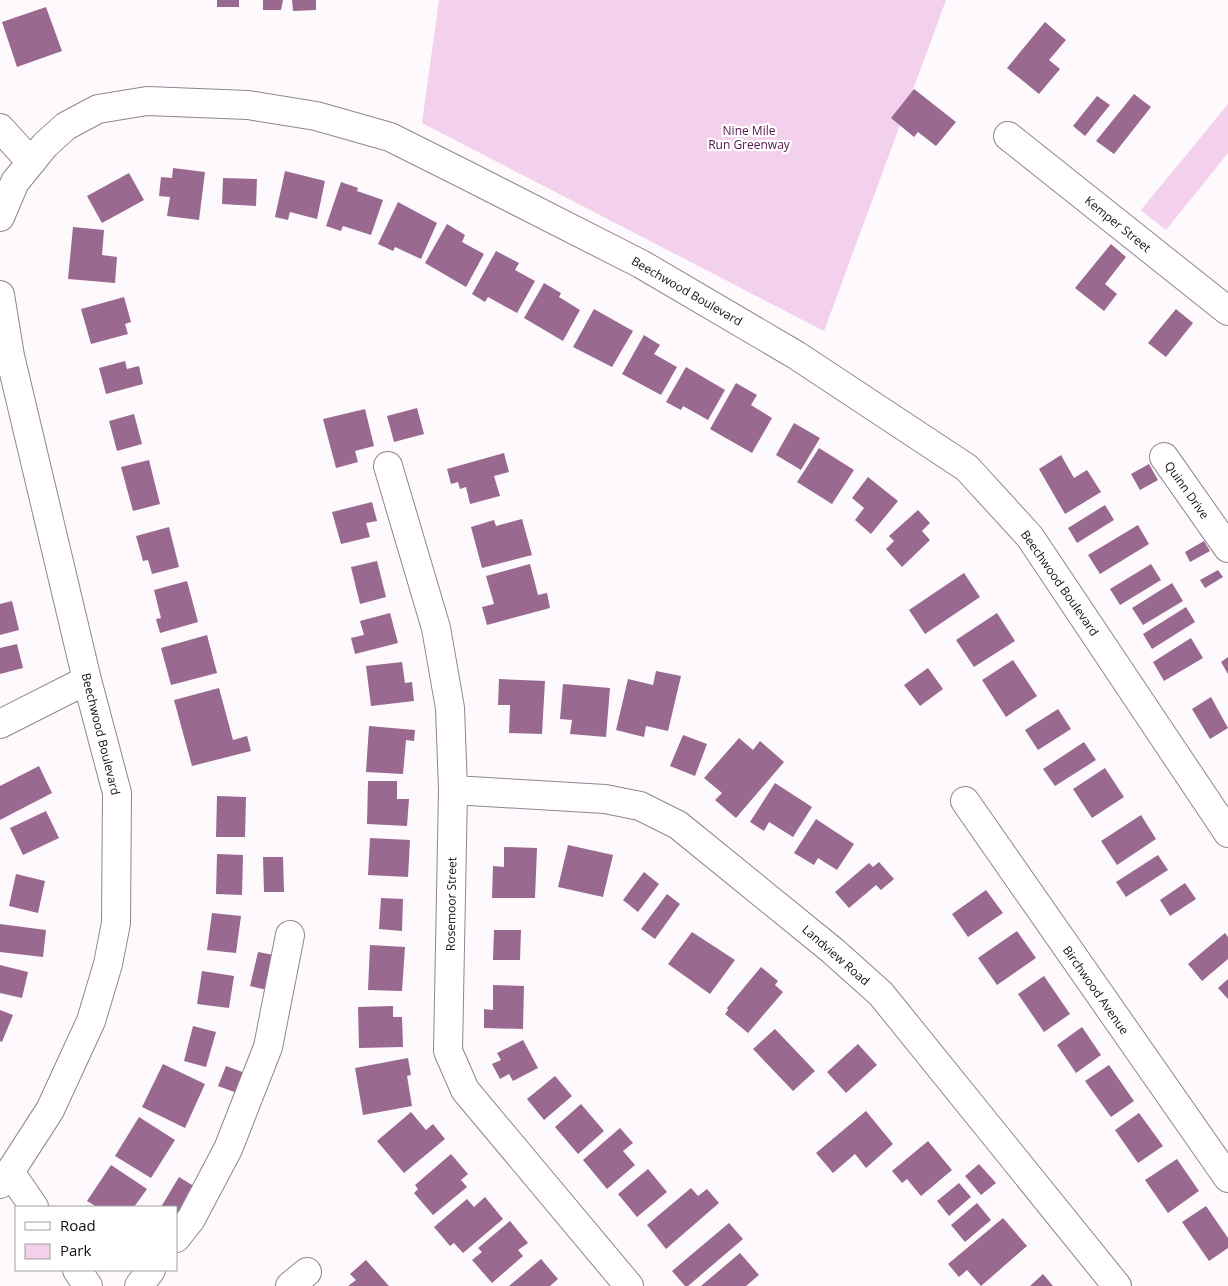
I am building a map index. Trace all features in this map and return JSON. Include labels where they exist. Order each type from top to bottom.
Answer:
[{"type":"street","name":"Beechwood Boulevard","points":[[0,217],[15,182],[31,162],[66,126],[98,110],[147,101],[248,105],[316,116],[390,137],[641,264],[796,354],[967,468],[1030,537],[1225,815]]},
{"type":"street","points":[[0,128],[31,162]]},
{"type":"street","name":"Kemper Street","points":[[1008,136],[1228,311]]},
{"type":"street","name":"Beechwood Boulevard","points":[[0,295],[10,356],[87,680],[117,793],[116,923],[108,964],[91,1020],[50,1110],[5,1178]]},
{"type":"street","name":"Quinn Drive","points":[[1164,457],[1228,548]]},
{"type":"street","name":"Rosemoor Street","points":[[388,466],[436,628],[450,708],[453,790],[448,1052],[465,1090],[630,1286]]},
{"type":"street","points":[[0,724],[87,680]]},
{"type":"street","name":"Landview Road","points":[[453,790],[605,799],[640,806],[678,825],[833,951],[881,994],[1117,1286]]},
{"type":"street","name":"Birchwood Avenue","points":[[965,801],[1228,1178]]},
{"type":"street","points":[[178,1235],[191,1219],[228,1149],[268,1047],[290,934]]},
{"type":"street","points":[[5,1178],[33,1206]]},
{"type":"street","points":[[78,1271],[88,1286]]},
{"type":"street","points":[[139,1286],[150,1271]]},
{"type":"green space","name":"Nine Mile Run Greenway","points":[[439,0],[946,0],[824,331],[422,123]]},
{"type":"green space","points":[[1228,104],[1228,153],[1166,230],[1141,210]]},
{"type":"building","points":[[217,0],[239,0],[239,7],[217,7]]},
{"type":"building","points":[[263,0],[283,0],[281,10],[263,10]]},
{"type":"building","points":[[292,0],[316,0],[316,10],[293,11]]},
{"type":"building","points":[[46,7],[62,51],[17,67],[2,22]]},
{"type":"building","points":[[1045,22],[1066,40],[1049,60],[1060,69],[1039,94],[1007,68]]},
{"type":"building","points":[[914,89],[956,122],[936,146],[918,132],[914,137],[891,118]]},
{"type":"building","points":[[1134,94],[1151,107],[1114,154],[1096,141]]},
{"type":"building","points":[[1097,96],[1110,105],[1085,136],[1073,126]]},
{"type":"building","points":[[173,168],[205,172],[199,220],[167,216],[170,197],[159,196],[161,177],[172,178]]},
{"type":"building","points":[[285,171],[325,181],[317,219],[290,212],[288,220],[275,217]]},
{"type":"building","points":[[129,173],[144,200],[102,223],[87,196]]},
{"type":"building","points":[[223,178],[257,179],[256,206],[222,204]]},
{"type":"building","points":[[341,182],[358,188],[357,191],[383,200],[371,235],[343,226],[341,231],[326,226]]},
{"type":"building","points":[[398,202],[437,223],[421,259],[395,247],[393,251],[378,244]]},
{"type":"building","points":[[447,224],[465,235],[462,242],[484,254],[466,287],[425,263]]},
{"type":"building","points":[[73,227],[104,230],[102,255],[117,257],[115,283],[68,279]]},
{"type":"building","points":[[1111,244],[1126,257],[1105,284],[1117,294],[1104,311],[1075,288]]},
{"type":"building","points":[[496,251],[519,263],[515,270],[535,281],[517,313],[488,297],[485,302],[472,294]]},
{"type":"building","points":[[544,283],[561,293],[559,297],[580,310],[563,341],[524,318]]},
{"type":"building","points":[[124,297],[131,322],[125,324],[128,334],[91,344],[81,309]]},
{"type":"building","points":[[594,309],[633,331],[612,367],[573,347]]},
{"type":"building","points":[[1176,309],[1193,323],[1166,357],[1148,343]]},
{"type":"building","points":[[644,335],[660,345],[654,354],[677,367],[661,395],[622,374]]},
{"type":"building","points":[[125,361],[127,369],[139,366],[143,384],[106,394],[99,368]]},
{"type":"building","points":[[686,367],[725,390],[708,420],[683,406],[681,410],[666,402]]},
{"type":"building","points":[[736,383],[757,395],[751,405],[772,418],[752,453],[710,429]]},
{"type":"building","points":[[417,408],[424,434],[394,442],[387,416]]},
{"type":"building","points":[[365,409],[374,446],[355,451],[358,462],[336,468],[323,419]]},
{"type":"building","points":[[134,414],[142,444],[117,451],[109,421]]},
{"type":"building","points":[[794,423],[820,438],[801,470],[776,455]]},
{"type":"building","points":[[819,448],[854,470],[832,504],[797,482]]},
{"type":"building","points":[[504,453],[509,472],[494,476],[500,496],[470,504],[466,487],[460,489],[458,482],[451,484],[447,469]]},
{"type":"building","points":[[1061,455],[1074,478],[1087,470],[1101,492],[1065,514],[1039,469]]},
{"type":"building","points":[[149,460],[160,504],[133,511],[121,467]]},
{"type":"building","points":[[1149,464],[1158,480],[1140,490],[1131,474]]},
{"type":"building","points":[[868,477],[898,501],[871,534],[855,520],[864,508],[852,498]]},
{"type":"building","points":[[372,502],[377,521],[366,523],[370,537],[341,544],[332,512]]},
{"type":"building","points":[[1105,505],[1114,520],[1077,543],[1068,528]]},
{"type":"building","points":[[918,510],[930,523],[922,531],[930,540],[902,567],[886,549],[894,541],[889,536]]},
{"type":"building","points":[[522,519],[532,555],[482,568],[471,527],[494,520],[496,526]]},
{"type":"building","points":[[1138,525],[1149,544],[1100,574],[1088,555]]},
{"type":"building","points":[[169,527],[179,567],[152,574],[148,560],[143,561],[136,536]]},
{"type":"building","points":[[1204,541],[1210,551],[1190,562],[1185,552]]},
{"type":"building","points":[[377,561],[386,597],[360,604],[351,567]]},
{"type":"building","points":[[530,564],[538,595],[547,593],[550,608],[487,625],[482,607],[494,604],[486,576]]},
{"type":"building","points":[[1151,564],[1161,580],[1120,605],[1110,589]]},
{"type":"building","points":[[1218,570],[1223,577],[1205,588],[1200,580]]},
{"type":"building","points":[[964,573],[980,597],[925,634],[909,610]]},
{"type":"building","points":[[187,581],[198,622],[160,633],[156,619],[161,618],[154,590]]},
{"type":"building","points":[[1172,583],[1183,601],[1143,625],[1132,608]]},
{"type":"building","points":[[12,601],[19,630],[0,635],[0,604]]},
{"type":"building","points":[[1186,607],[1195,622],[1152,649],[1143,634]]},
{"type":"building","points":[[390,613],[398,643],[355,654],[351,638],[364,635],[360,621]]},
{"type":"building","points":[[997,613],[1015,641],[974,667],[956,640]]},
{"type":"building","points":[[207,635],[217,673],[171,685],[161,648]]},
{"type":"building","points":[[1191,638],[1203,658],[1164,681],[1153,662]]},
{"type":"building","points":[[17,644],[23,668],[0,674],[0,648]]},
{"type":"building","points":[[1228,657],[1228,674],[1221,662]]},
{"type":"building","points":[[1013,660],[1037,696],[1006,717],[982,680]]},
{"type":"building","points":[[402,662],[405,683],[412,682],[414,701],[371,706],[366,666]]},
{"type":"building","points":[[928,668],[943,689],[920,706],[904,685]]},
{"type":"building","points":[[656,671],[681,676],[668,731],[646,726],[644,737],[616,730],[628,679],[653,685]]},
{"type":"building","points":[[499,679],[545,681],[542,734],[509,733],[510,705],[498,705]]},
{"type":"building","points":[[563,684],[610,688],[606,737],[570,734],[572,720],[560,719]]},
{"type":"building","points":[[219,688],[233,740],[247,736],[251,751],[192,766],[174,700]]},
{"type":"building","points":[[1211,697],[1228,728],[1210,739],[1192,709]]},
{"type":"building","points":[[1058,709],[1071,729],[1038,750],[1025,730]]},
{"type":"building","points":[[369,726],[415,730],[414,741],[406,740],[403,774],[366,772]]},
{"type":"building","points":[[683,735],[707,744],[695,776],[670,766]]},
{"type":"building","points":[[739,738],[753,750],[760,741],[784,762],[736,818],[715,800],[722,793],[704,778]]},
{"type":"building","points":[[1084,742],[1096,760],[1055,786],[1043,769]]},
{"type":"building","points":[[39,766],[52,793],[0,820],[0,786]]},
{"type":"building","points":[[1105,768],[1124,797],[1092,818],[1073,789]]},
{"type":"building","points":[[368,781],[397,781],[397,799],[409,799],[407,826],[367,824]]},
{"type":"building","points":[[775,783],[812,807],[793,837],[769,822],[764,831],[750,822]]},
{"type":"building","points":[[217,796],[246,797],[245,837],[216,837]]},
{"type":"building","points":[[46,811],[59,838],[23,855],[10,828]]},
{"type":"building","points":[[1141,815],[1156,839],[1117,865],[1101,841]]},
{"type":"building","points":[[816,819],[854,844],[837,870],[818,858],[814,865],[794,853]]},
{"type":"building","points":[[370,838],[410,840],[408,877],[368,875]]},
{"type":"building","points":[[568,845],[613,855],[603,897],[558,887]]},
{"type":"building","points":[[504,847],[537,848],[535,898],[492,898],[493,866],[504,867]]},
{"type":"building","points":[[217,854],[243,855],[242,895],[216,894]]},
{"type":"building","points":[[1158,855],[1168,870],[1126,897],[1116,882]]},
{"type":"building","points":[[263,857],[283,857],[284,892],[264,892]]},
{"type":"building","points":[[879,862],[894,879],[881,890],[876,885],[849,908],[835,892],[869,863],[873,867]]},
{"type":"building","points":[[644,872],[659,884],[638,912],[623,900]]},
{"type":"building","points":[[16,874],[45,881],[38,913],[9,906]]},
{"type":"building","points":[[1185,883],[1196,899],[1170,916],[1160,900]]},
{"type":"building","points":[[986,890],[1003,913],[968,937],[952,914]]},
{"type":"building","points":[[667,894],[680,904],[655,939],[641,929]]},
{"type":"building","points":[[381,898],[403,899],[402,931],[379,929]]},
{"type":"building","points":[[212,913],[241,916],[236,953],[207,950]]},
{"type":"building","points":[[0,924],[46,930],[43,957],[0,952]]},
{"type":"building","points":[[494,930],[521,930],[520,960],[493,960]]},
{"type":"building","points":[[1017,931],[1036,958],[997,985],[978,958]]},
{"type":"building","points":[[692,932],[735,960],[710,994],[668,964]]},
{"type":"building","points":[[1225,933],[1228,937],[1228,959],[1202,981],[1188,964]]},
{"type":"building","points":[[370,945],[405,947],[402,991],[368,990]]},
{"type":"building","points":[[258,952],[274,955],[267,990],[250,986]]},
{"type":"building","points":[[0,965],[28,972],[22,998],[0,993]]},
{"type":"building","points":[[761,967],[778,981],[775,985],[783,992],[748,1033],[725,1014],[728,1010],[727,1008]]},
{"type":"building","points":[[202,971],[234,976],[229,1008],[197,1004]]},
{"type":"building","points":[[1044,976],[1070,1014],[1044,1032],[1018,994]]},
{"type":"building","points":[[1228,979],[1228,999],[1218,988]]},
{"type":"building","points":[[493,985],[524,986],[523,1029],[484,1028],[484,1009],[493,1010]]},
{"type":"building","points":[[393,1006],[393,1017],[402,1017],[403,1047],[359,1048],[358,1007]]},
{"type":"building","points":[[0,1010],[13,1015],[2,1042],[0,1041]]},
{"type":"building","points":[[193,1026],[216,1032],[206,1067],[184,1061]]},
{"type":"building","points":[[1082,1027],[1101,1055],[1076,1073],[1057,1045]]},
{"type":"building","points":[[775,1029],[815,1071],[793,1091],[753,1049]]},
{"type":"building","points":[[523,1040],[538,1068],[513,1081],[509,1074],[500,1079],[492,1064],[501,1060],[497,1053]]},
{"type":"building","points":[[858,1044],[877,1065],[846,1093],[827,1072]]},
{"type":"building","points":[[408,1058],[411,1075],[407,1076],[412,1106],[363,1115],[355,1068]]},
{"type":"building","points":[[163,1064],[205,1084],[185,1128],[142,1107]]},
{"type":"building","points":[[1109,1065],[1134,1101],[1111,1117],[1085,1081]]},
{"type":"building","points":[[226,1066],[245,1073],[237,1093],[218,1086]]},
{"type":"building","points":[[555,1076],[572,1096],[544,1120],[527,1099]]},
{"type":"building","points":[[581,1104],[604,1131],[578,1154],[555,1127]]},
{"type":"building","points":[[866,1111],[893,1144],[866,1168],[855,1154],[833,1173],[816,1153]]},
{"type":"building","points":[[411,1112],[426,1130],[433,1124],[445,1139],[404,1173],[377,1141]]},
{"type":"building","points":[[1139,1113],[1163,1146],[1138,1163],[1115,1130]]},
{"type":"building","points":[[139,1117],[175,1140],[151,1178],[115,1156]]},
{"type":"building","points":[[620,1128],[633,1143],[623,1151],[635,1165],[607,1189],[583,1160]]},
{"type":"building","points":[[928,1141],[952,1170],[921,1196],[907,1179],[902,1183],[892,1171]]},
{"type":"building","points":[[451,1154],[468,1174],[461,1180],[467,1187],[433,1215],[414,1193],[418,1189],[415,1185]]},
{"type":"building","points":[[1177,1159],[1199,1191],[1168,1213],[1145,1180]]},
{"type":"building","points":[[979,1164],[996,1183],[981,1195],[965,1176]]},
{"type":"building","points":[[111,1165],[147,1189],[135,1206],[95,1206],[87,1201]]},
{"type":"building","points":[[648,1169],[667,1192],[637,1217],[618,1194]]},
{"type":"building","points":[[179,1177],[197,1188],[178,1219],[178,1206],[162,1206]]},
{"type":"building","points":[[959,1183],[971,1197],[949,1216],[937,1201]]},
{"type":"building","points":[[691,1188],[698,1196],[707,1189],[719,1203],[666,1249],[647,1225]]},
{"type":"building","points":[[485,1197],[503,1219],[463,1253],[454,1243],[450,1246],[434,1227],[467,1199],[474,1207]]},
{"type":"building","points":[[977,1203],[991,1220],[965,1242],[951,1225]]},
{"type":"building","points":[[1206,1206],[1228,1238],[1228,1248],[1209,1261],[1182,1222]]},
{"type":"building","points":[[1003,1218],[1027,1246],[981,1286],[967,1270],[959,1277],[948,1264]]},
{"type":"building","points":[[510,1221],[528,1243],[518,1250],[523,1256],[492,1283],[472,1260],[482,1252],[478,1248]]},
{"type":"building","points":[[729,1223],[743,1239],[688,1286],[685,1286],[672,1271]]},
{"type":"building","points":[[740,1253],[759,1275],[746,1286],[701,1286]]},
{"type":"building","points":[[541,1259],[558,1279],[550,1286],[509,1286]]},
{"type":"building","points":[[366,1260],[389,1286],[348,1286],[356,1280],[350,1274]]},
{"type":"building","points":[[1043,1274],[1053,1286],[1030,1286]]}]
